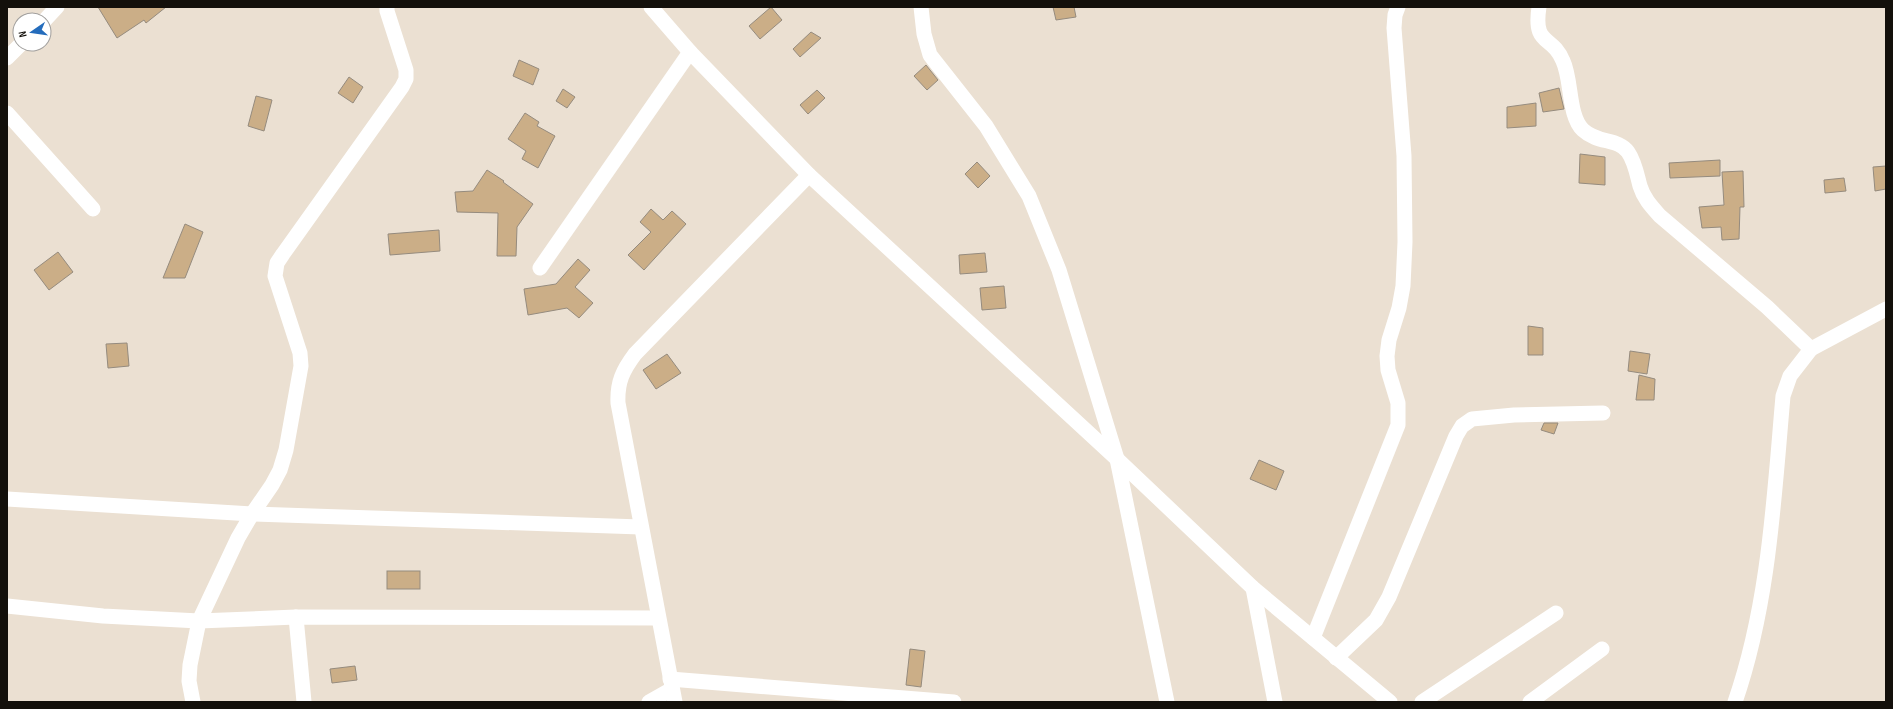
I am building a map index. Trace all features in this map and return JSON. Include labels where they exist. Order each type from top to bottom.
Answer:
[{"type":"street","points":[[193,702],[189,681],[190,665],[199,621],[223,567],[252,514],[272,485],[280,470],[286,450],[300,366],[300,353],[277,284],[275,269],[283,254],[404,83],[406,70],[387,7]]},
{"type":"street","points":[[651,7],[690,52],[809,175],[1117,459],[1253,588],[1390,702]]},
{"type":"street","points":[[921,7],[924,34],[930,55],[986,126],[1029,196],[1059,270],[1117,459],[1167,702]]},
{"type":"street","points":[[1313,638],[1398,425],[1398,403],[1388,370],[1387,356],[1389,340],[1399,308],[1403,286],[1405,242],[1404,156],[1400,121],[1394,28],[1395,15],[1398,7]]},
{"type":"street","points":[[1539,7],[1537,29],[1563,60],[1567,70],[1575,119],[1581,129],[1592,138],[1619,144],[1628,152],[1647,202],[1766,307],[1811,349]]},
{"type":"street","points":[[540,268],[690,52]]},
{"type":"street","points":[[7,112],[93,208]]},
{"type":"street","points":[[672,690],[618,403],[617,390],[620,378],[635,354],[809,175]]},
{"type":"street","points":[[1735,702],[1755,628],[1769,550],[1783,396],[1790,376],[1811,349],[1886,309]]},
{"type":"street","points":[[1336,658],[1376,620],[1389,597],[1456,436],[1462,426],[1472,419],[1514,415],[1603,413]]},
{"type":"street","points":[[7,499],[252,514],[641,527]]},
{"type":"street","points":[[1253,588],[1275,702]]},
{"type":"street","points":[[7,606],[103,616],[199,621],[296,618],[658,618]]},
{"type":"street","points":[[1422,702],[1556,613]]},
{"type":"street","points":[[296,618],[304,702]]},
{"type":"street","points":[[1530,702],[1602,649]]},
{"type":"street","points":[[649,702],[672,690],[954,702]]},
{"type":"building","points":[[98,7],[166,7],[146,23],[144,20],[117,38]]},
{"type":"building","points":[[771,7],[782,20],[760,39],[749,26]]},
{"type":"building","points":[[1053,7],[1074,7],[1076,17],[1056,20]]},
{"type":"building","points":[[811,32],[821,38],[800,57],[793,49]]},
{"type":"building","points":[[519,60],[539,69],[533,85],[513,76]]},
{"type":"building","points":[[926,65],[938,80],[927,90],[914,76]]},
{"type":"building","points":[[349,77],[363,87],[353,103],[338,93]]},
{"type":"building","points":[[1559,88],[1564,109],[1543,112],[1539,93]]},
{"type":"building","points":[[563,89],[575,97],[567,108],[556,101]]},
{"type":"building","points":[[817,90],[825,98],[808,114],[800,105]]},
{"type":"building","points":[[256,96],[272,100],[264,131],[248,126]]},
{"type":"building","points":[[1536,103],[1536,126],[1507,128],[1507,107]]},
{"type":"building","points":[[525,113],[539,122],[537,126],[555,136],[538,168],[522,159],[526,151],[508,139]]},
{"type":"building","points":[[1580,154],[1605,157],[1605,185],[1579,183]]},
{"type":"building","points":[[1720,160],[1720,176],[1670,178],[1669,163]]},
{"type":"building","points":[[977,162],[990,176],[978,188],[965,174]]},
{"type":"building","points":[[1886,166],[1886,189],[1875,191],[1873,167]]},
{"type":"building","points":[[487,170],[504,181],[503,182],[533,204],[517,227],[516,256],[497,256],[498,213],[457,212],[455,192],[473,191]]},
{"type":"building","points":[[1743,171],[1744,207],[1740,207],[1739,239],[1722,240],[1721,227],[1702,228],[1699,207],[1724,205],[1722,172]]},
{"type":"building","points":[[1844,178],[1846,191],[1825,193],[1824,180]]},
{"type":"building","points":[[651,209],[663,220],[672,211],[686,224],[644,270],[628,255],[651,232],[640,222]]},
{"type":"building","points":[[185,224],[203,232],[185,278],[163,278]]},
{"type":"building","points":[[439,230],[440,251],[390,255],[388,234]]},
{"type":"building","points":[[58,252],[73,272],[49,290],[34,270]]},
{"type":"building","points":[[985,253],[987,272],[960,274],[959,255]]},
{"type":"building","points":[[578,259],[590,270],[575,287],[593,303],[579,318],[567,308],[528,315],[524,289],[556,284]]},
{"type":"building","points":[[1004,286],[1006,308],[982,310],[980,288]]},
{"type":"building","points":[[1528,326],[1543,328],[1543,355],[1528,355]]},
{"type":"building","points":[[127,343],[129,366],[108,368],[106,344]]},
{"type":"building","points":[[1630,351],[1650,354],[1647,374],[1628,371]]},
{"type":"building","points":[[667,354],[681,373],[656,389],[643,370]]},
{"type":"building","points":[[1639,375],[1655,379],[1654,400],[1636,400]]},
{"type":"building","points":[[1544,423],[1558,423],[1554,434],[1541,430]]},
{"type":"building","points":[[1259,460],[1284,471],[1276,490],[1250,479]]},
{"type":"building","points":[[387,571],[420,571],[420,589],[387,589]]},
{"type":"building","points":[[910,649],[925,651],[921,687],[906,685]]},
{"type":"building","points":[[355,666],[357,680],[332,683],[330,669]]}]
